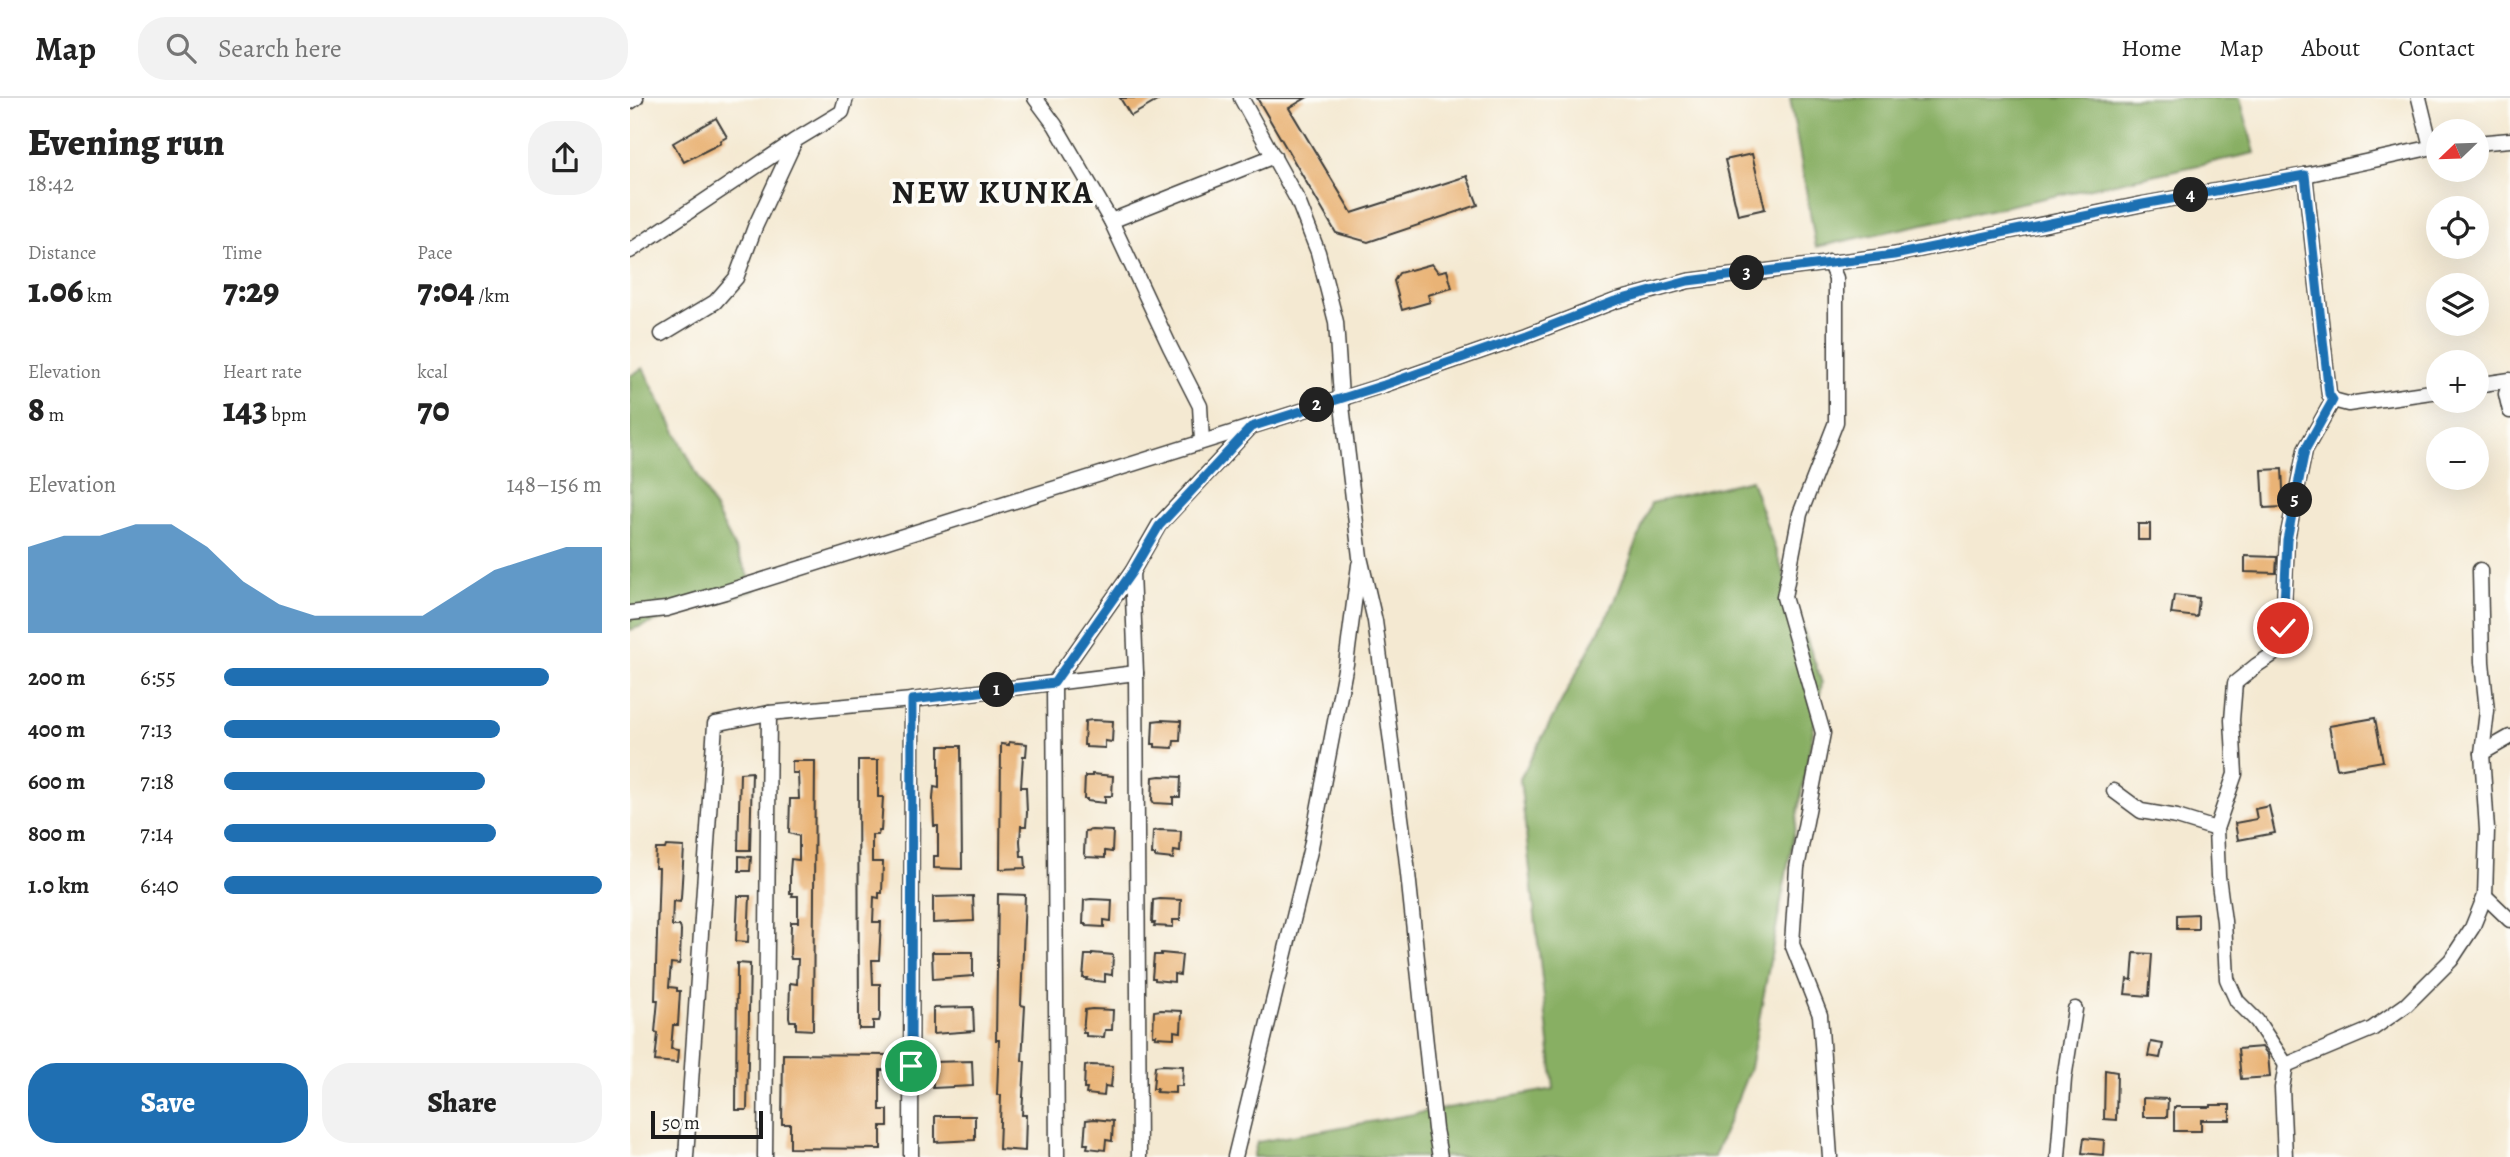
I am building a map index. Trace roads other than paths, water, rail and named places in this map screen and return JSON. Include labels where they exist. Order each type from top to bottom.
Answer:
[{"type":"street","points":[[630,102],[636,98]]},
{"type":"street","points":[[630,251],[842,112],[846,98]]},
{"type":"street","points":[[1035,98],[1055,125],[1111,221],[1200,406],[1202,442]]},
{"type":"street","points":[[1241,98],[1298,201],[1329,287],[1336,322],[1341,397],[1360,557],[1375,621],[1390,723],[1434,1129],[1440,1157]]},
{"type":"street","points":[[2419,98],[2426,120]]},
{"type":"street","points":[[2489,142],[2510,140]]},
{"type":"street","points":[[662,334],[715,302],[736,278],[755,227],[794,141]]},
{"type":"street","points":[[630,613],[666,609],[725,592],[1251,427],[1475,354],[1615,301],[1688,281],[1894,255],[2143,204],[2305,175],[2426,148]]},
{"type":"street","points":[[1111,221],[1274,156]]},
{"type":"street","points":[[2305,175],[2329,394],[2333,400],[2348,404],[2426,393]]},
{"type":"street","points":[[1829,262],[1836,278],[1836,422],[1800,514],[1784,597],[1823,733],[1797,868],[1792,944],[1820,1015],[1830,1157]]},
{"type":"street","points":[[2489,383],[2510,381],[2506,394],[2510,411]]},
{"type":"street","points":[[2285,1157],[2282,1088],[2286,1065],[2257,1021],[2237,1001],[2227,979],[2224,921],[2218,887],[2216,829],[2235,774],[2232,720],[2235,683],[2274,653],[2283,628],[2287,540],[2305,450],[2333,400]]},
{"type":"street","points":[[1057,1157],[1054,683],[1132,572],[1159,526],[1251,427]]},
{"type":"street","points":[[1235,1157],[1311,847],[1346,664],[1360,557]]},
{"type":"street","points":[[2286,1065],[2372,1029],[2406,1005],[2451,960],[2472,928],[2485,897],[2487,830],[2483,753],[2487,710],[2482,662],[2480,570]]},
{"type":"street","points":[[1132,572],[1136,673],[1139,1157]]},
{"type":"street","points":[[686,1157],[715,724],[769,713],[912,700],[1136,673]]},
{"type":"street","points":[[911,1157],[912,700]]},
{"type":"street","points":[[765,1157],[769,713]]},
{"type":"street","points":[[2483,753],[2510,737]]},
{"type":"street","points":[[2114,791],[2141,811],[2177,817],[2216,829]]},
{"type":"street","points":[[2485,897],[2510,920]]},
{"type":"street","points":[[2059,1157],[2064,1079],[2075,1009]]},
{"type":"district","name":"NEW KUNKA","points":[[993,192]]}]
